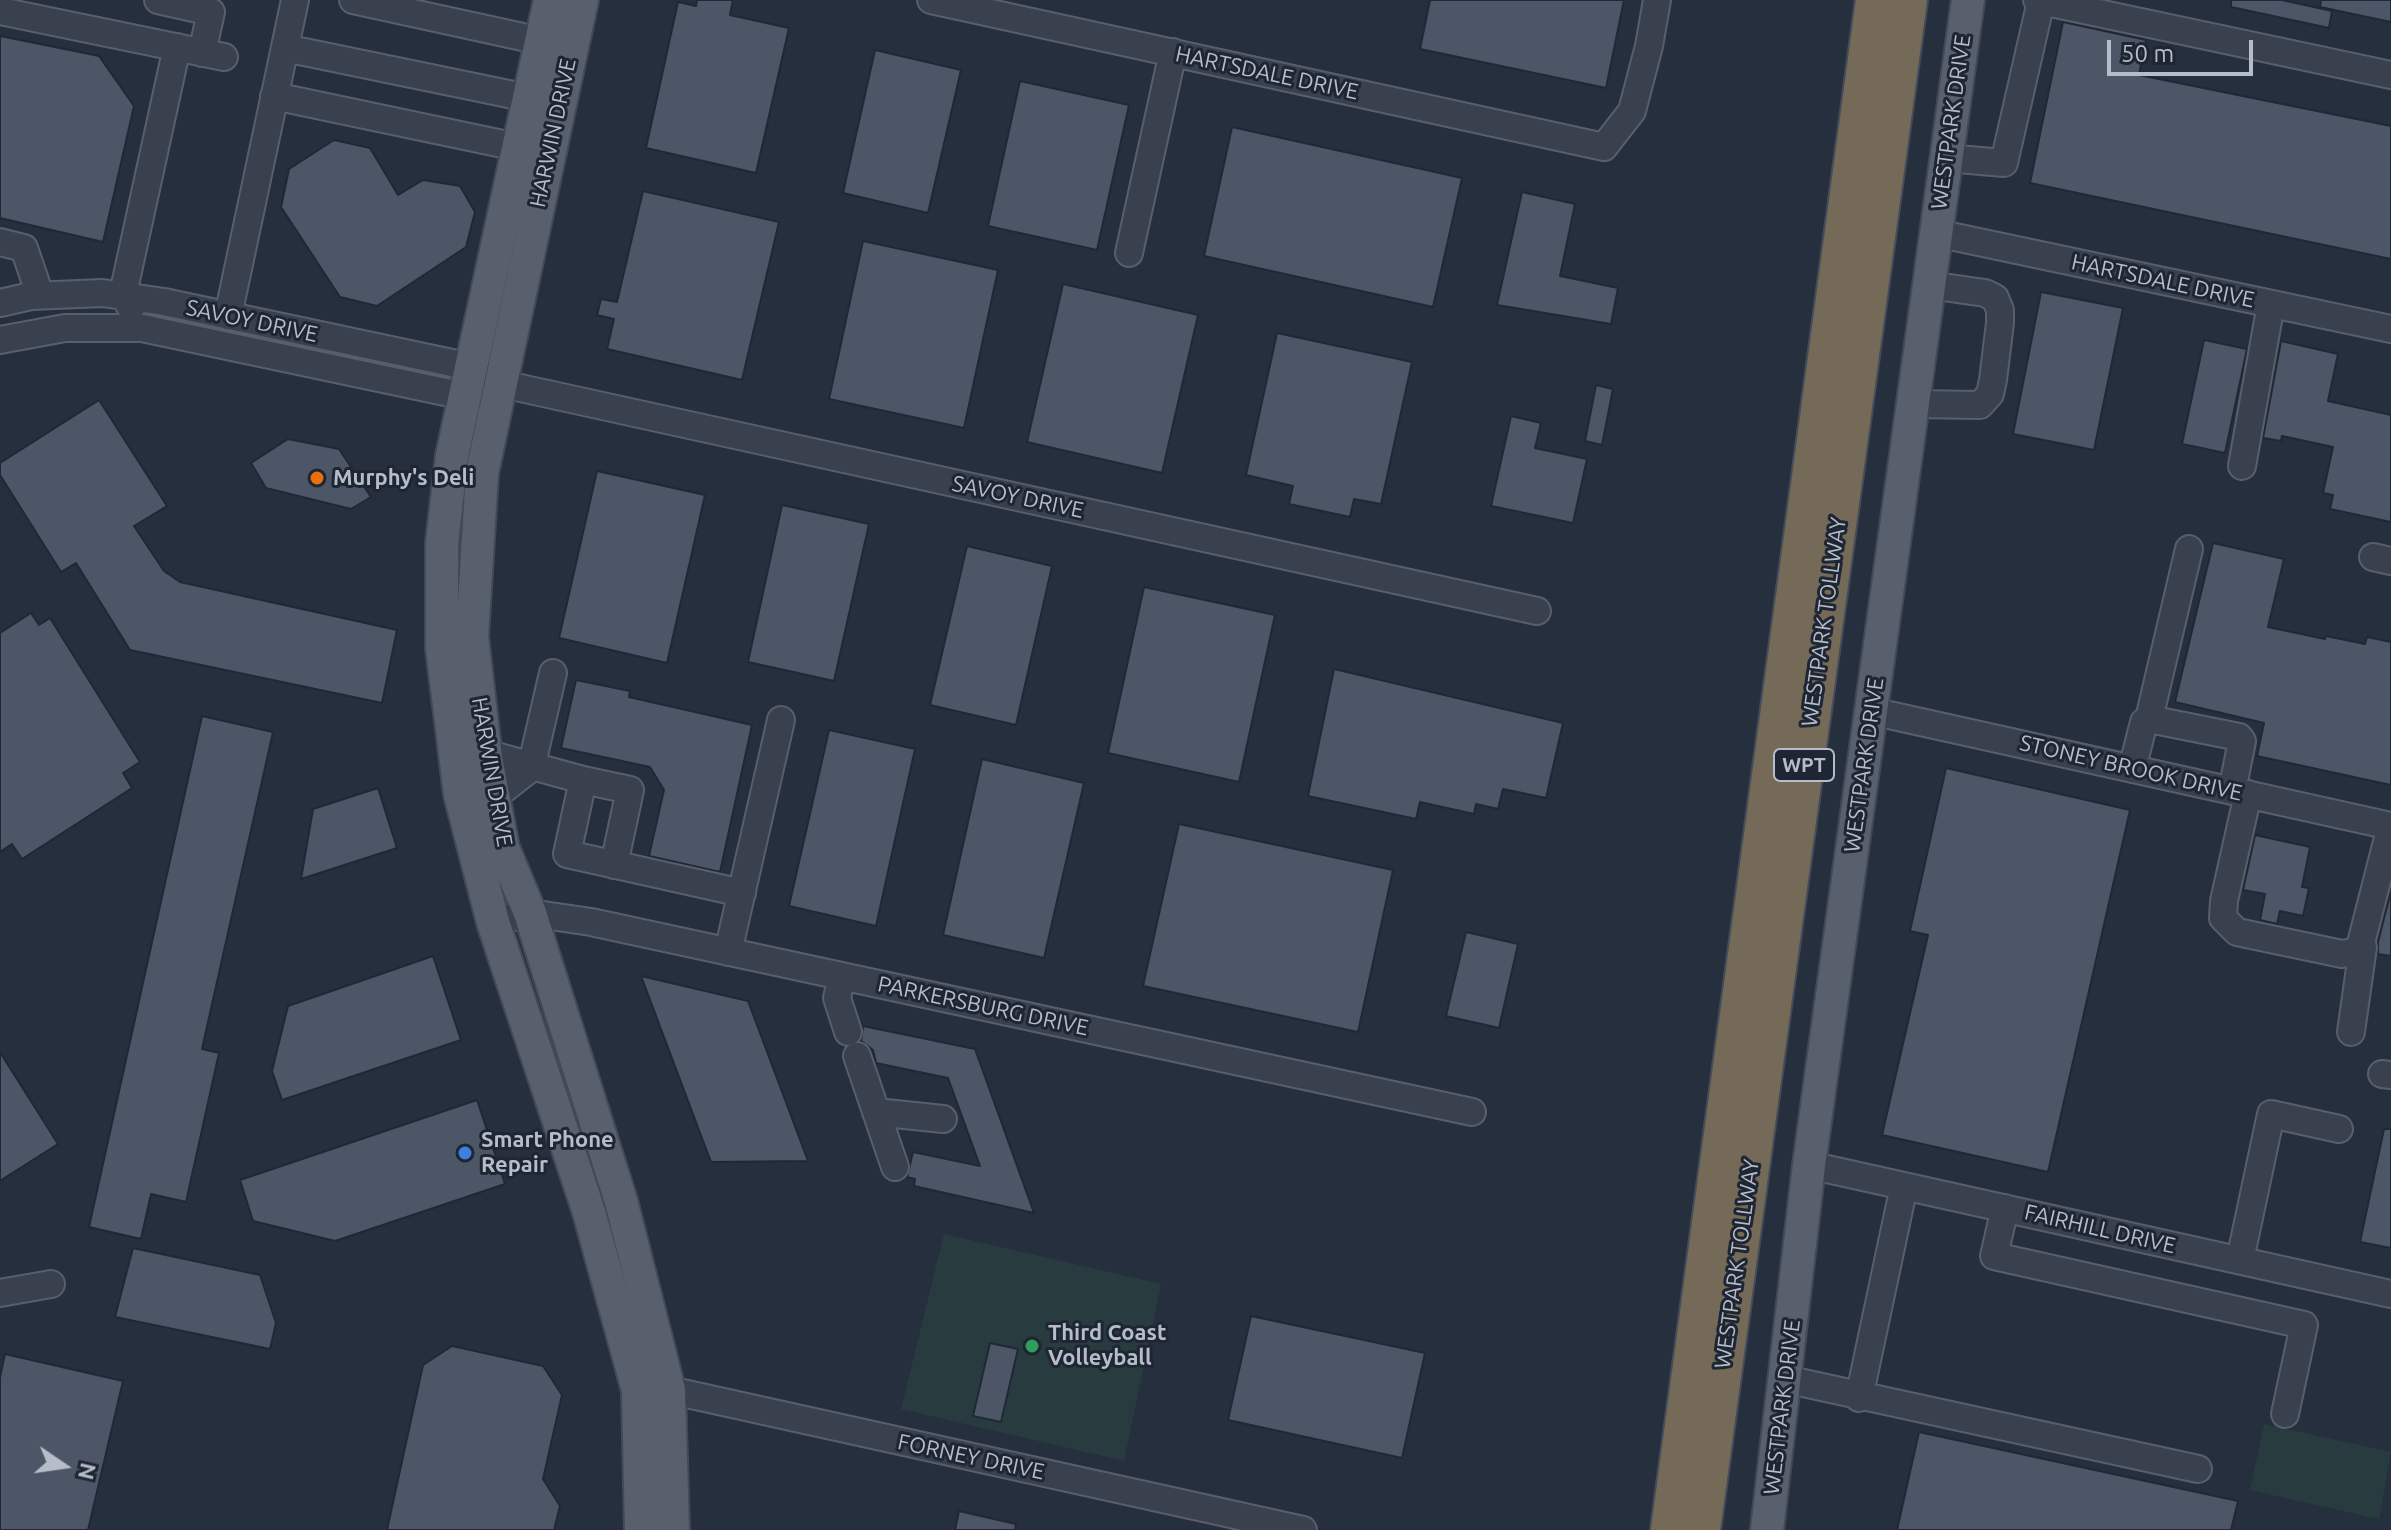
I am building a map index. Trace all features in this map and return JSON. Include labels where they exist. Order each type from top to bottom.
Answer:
[{"type":"highway","name":"WESTPARK TOLLWAY","points":[[1670,1530],[1875,0]]},
{"type":"highway","name":"WESTPARK TOLLWAY","points":[[1701,1530],[1908,0]]},
{"type":"main road","name":"HARWIN DRIVE","points":[[550,0],[467,381],[442,543],[442,648],[460,794],[493,922],[589,1212],[654,1390],[641,1530]]},
{"type":"main road","name":"HARWIN DRIVE","points":[[582,0],[482,473],[472,637],[485,753],[503,848],[530,913],[621,1201],[654,1390],[673,1530]]},
{"type":"main road","name":"WESTPARK DRIVE","points":[[1767,1530],[1809,1165],[1968,0]]},
{"type":"main road","points":[[517,147],[550,155]]},
{"type":"main road","points":[[442,648],[472,637]]},
{"type":"main road","points":[[589,1212],[621,1201]]},
{"type":"street","points":[[142,328],[123,294],[211,12],[158,0]]},
{"type":"street","points":[[228,316],[295,0]]},
{"type":"street","points":[[353,0],[541,41]]},
{"type":"street","name":"HARTSDALE DRIVE","points":[[931,0],[1604,147],[1632,111],[1657,0]]},
{"type":"street","points":[[1946,158],[2004,163],[2039,0],[2391,75]]},
{"type":"street","points":[[0,11],[201,52]]},
{"type":"street","points":[[285,48],[528,98]]},
{"type":"street","points":[[1129,253],[1173,52]]},
{"type":"street","points":[[274,96],[517,147]]},
{"type":"street","name":"HARTSDALE DRIVE","points":[[1936,233],[2391,329]]},
{"type":"street","points":[[0,242],[24,248],[40,295]]},
{"type":"street","points":[[1913,404],[1980,405],[1990,394],[1993,380],[2000,323],[2000,310],[1995,298],[1985,293],[1929,285]]},
{"type":"street","name":"SAVOY DRIVE","points":[[0,303],[40,295],[123,294],[228,316],[467,381]]},
{"type":"street","points":[[2242,466],[2271,304]]},
{"type":"street","name":"SAVOY DRIVE","points":[[0,340],[65,328],[142,328],[467,381],[499,383],[1537,611]]},
{"type":"street","points":[[2149,719],[2189,549]]},
{"type":"street","points":[[494,797],[531,768],[553,673]]},
{"type":"street","name":"STONEY BROOK DRIVE","points":[[1871,711],[2391,826]]},
{"type":"street","points":[[2132,769],[2144,722],[2149,719],[2239,737],[2242,741],[2240,792],[2224,901],[2223,918],[2226,925],[2237,932],[2342,954],[2363,947]]},
{"type":"street","points":[[728,952],[781,720]]},
{"type":"street","points":[[485,753],[531,768],[630,790],[614,865]]},
{"type":"street","points":[[583,780],[567,854],[742,893]]},
{"type":"street","points":[[2351,1032],[2363,947],[2391,826]]},
{"type":"street","name":"PARKERSBURG DRIVE","points":[[493,922],[530,913],[842,976],[1472,1112]]},
{"type":"street","points":[[842,976],[837,998],[895,1167]]},
{"type":"street","points":[[876,1112],[943,1119]]},
{"type":"street","points":[[2240,1260],[2271,1114],[2339,1129]]},
{"type":"street","name":"FAIRHILL DRIVE","points":[[1809,1165],[2391,1294]]},
{"type":"street","points":[[1859,1398],[1904,1186]]},
{"type":"street","points":[[2005,1208],[1994,1256],[2304,1325],[2285,1414]]},
{"type":"street","points":[[0,1293],[51,1284]]},
{"type":"street","points":[[1785,1379],[1859,1398],[2198,1469]]},
{"type":"street","name":"FORNEY DRIVE","points":[[654,1390],[1303,1530]]},
{"type":"green space","name":"Third Coast Volleyball","points":[[944,1234],[1161,1284],[1124,1461],[901,1409]]},
{"type":"green space","points":[[2264,1424],[2391,1452],[2379,1519],[2250,1490]]},
{"type":"building","points":[[697,0],[733,0],[730,15],[789,28],[756,173],[646,148],[678,2],[696,6]]},
{"type":"building","points":[[1430,0],[1624,0],[1606,88],[1420,49]]},
{"type":"building","points":[[2231,0],[2282,0],[2332,11],[2329,28],[2231,7]]},
{"type":"building","points":[[2321,0],[2391,0],[2391,22],[2320,7]]},
{"type":"building","points":[[2063,22],[2146,40],[2139,75],[2391,126],[2391,259],[2030,183]]},
{"type":"building","points":[[0,36],[99,56],[134,106],[103,242],[0,218]]},
{"type":"building","points":[[875,50],[961,70],[928,213],[843,193]]},
{"type":"building","points":[[1020,81],[1129,105],[1097,250],[988,226]]},
{"type":"building","points":[[1232,127],[1462,178],[1433,307],[1204,256]]},
{"type":"building","points":[[334,140],[370,148],[398,195],[423,180],[460,186],[475,212],[466,247],[377,306],[340,297],[281,207],[289,169]]},
{"type":"building","points":[[643,191],[779,222],[742,380],[607,349],[614,319],[597,315],[601,299],[617,302]]},
{"type":"building","points":[[1522,192],[1575,204],[1560,276],[1618,288],[1611,324],[1497,305]]},
{"type":"building","points":[[863,241],[998,270],[964,428],[829,399]]},
{"type":"building","points":[[1063,284],[1198,315],[1162,473],[1027,442]]},
{"type":"building","points":[[2041,292],[2123,308],[2094,450],[2013,434]]},
{"type":"building","points":[[1277,333],[1412,362],[1381,504],[1354,499],[1350,517],[1289,504],[1293,486],[1246,475]]},
{"type":"building","points":[[2204,340],[2247,349],[2225,453],[2182,444]]},
{"type":"building","points":[[2281,341],[2338,354],[2328,401],[2391,415],[2391,522],[2330,509],[2333,495],[2323,493],[2333,447],[2282,436],[2281,441],[2263,438]]},
{"type":"building","points":[[1596,385],[1613,389],[1602,445],[1585,441]]},
{"type":"building","points":[[99,400],[167,506],[134,526],[164,571],[180,582],[397,630],[382,703],[130,650],[76,563],[61,572],[0,475],[0,463]]},
{"type":"building","points":[[1511,416],[1541,423],[1535,448],[1587,459],[1573,523],[1491,506]]},
{"type":"building","points":[[288,439],[339,449],[371,497],[351,509],[266,488],[251,463]]},
{"type":"building","points":[[597,471],[705,495],[667,663],[559,638]]},
{"type":"building","points":[[782,505],[869,524],[834,681],[748,662]]},
{"type":"building","points":[[2213,543],[2284,559],[2268,627],[2365,644],[2367,637],[2391,642],[2391,785],[2257,756],[2264,723],[2175,702]]},
{"type":"building","points":[[967,546],[1052,566],[1016,725],[930,705]]},
{"type":"building","points":[[1144,587],[1275,615],[1239,782],[1108,753]]},
{"type":"building","points":[[31,613],[39,625],[50,618],[140,762],[123,773],[132,788],[22,859],[12,844],[0,852],[0,633]]},
{"type":"building","points":[[1334,669],[1563,723],[1546,798],[1503,789],[1498,809],[1476,804],[1474,814],[1420,802],[1416,819],[1308,796]]},
{"type":"building","points":[[576,680],[630,691],[629,697],[752,725],[720,872],[649,856],[664,790],[650,767],[561,748]]},
{"type":"building","points":[[202,716],[273,732],[202,1049],[219,1053],[186,1202],[151,1194],[141,1239],[89,1227]]},
{"type":"building","points":[[829,730],[915,749],[876,926],[789,906]]},
{"type":"building","points":[[982,759],[1084,783],[1044,958],[943,935]]},
{"type":"building","points":[[1946,768],[2130,810],[2048,1172],[1882,1135],[1928,935],[1910,931]]},
{"type":"building","points":[[378,788],[397,848],[301,879],[313,809]]},
{"type":"building","points":[[1179,824],[1393,870],[1358,1032],[1143,986]]},
{"type":"building","points":[[2255,835],[2310,847],[2302,887],[2309,888],[2303,916],[2280,911],[2277,924],[2260,920],[2265,894],[2243,890]]},
{"type":"building","points":[[2391,891],[2391,956],[2378,954],[2378,942]]},
{"type":"building","points":[[1466,932],[1518,944],[1499,1028],[1446,1016]]},
{"type":"building","points":[[433,956],[461,1040],[282,1100],[272,1071],[288,1006]]},
{"type":"building","points":[[641,976],[748,1001],[808,1161],[711,1162]]},
{"type":"building","points":[[863,1026],[975,1049],[1034,1213],[914,1186],[915,1179],[907,1177],[913,1152],[980,1166],[948,1078],[876,1063],[873,1050],[861,1041]]},
{"type":"building","points":[[0,1052],[58,1144],[0,1181]]},
{"type":"building","points":[[477,1100],[505,1184],[335,1241],[253,1221],[240,1180]]},
{"type":"building","points":[[2384,1129],[2391,1129],[2391,1248],[2360,1242]]},
{"type":"building","points":[[133,1248],[260,1275],[276,1323],[270,1349],[115,1317]]},
{"type":"building","points":[[1251,1316],[1425,1353],[1402,1458],[1228,1420]]},
{"type":"building","points":[[990,1343],[1018,1349],[1001,1422],[973,1416]]},
{"type":"building","points":[[452,1346],[543,1366],[562,1395],[543,1479],[560,1506],[554,1530],[387,1530],[423,1365]]},
{"type":"building","points":[[5,1354],[123,1381],[88,1530],[0,1530],[0,1377]]},
{"type":"building","points":[[1919,1432],[2238,1501],[2231,1530],[1897,1530]]},
{"type":"building","points":[[959,1511],[1016,1524],[1015,1530],[955,1530]]},
{"type":"place","name":"Murphy's Deli","points":[[317,478]]},
{"type":"place","name":"Smart Phone Repair","points":[[465,1153]]},
{"type":"place","name":"Third Coast Volleyball","points":[[1032,1346]]}]
